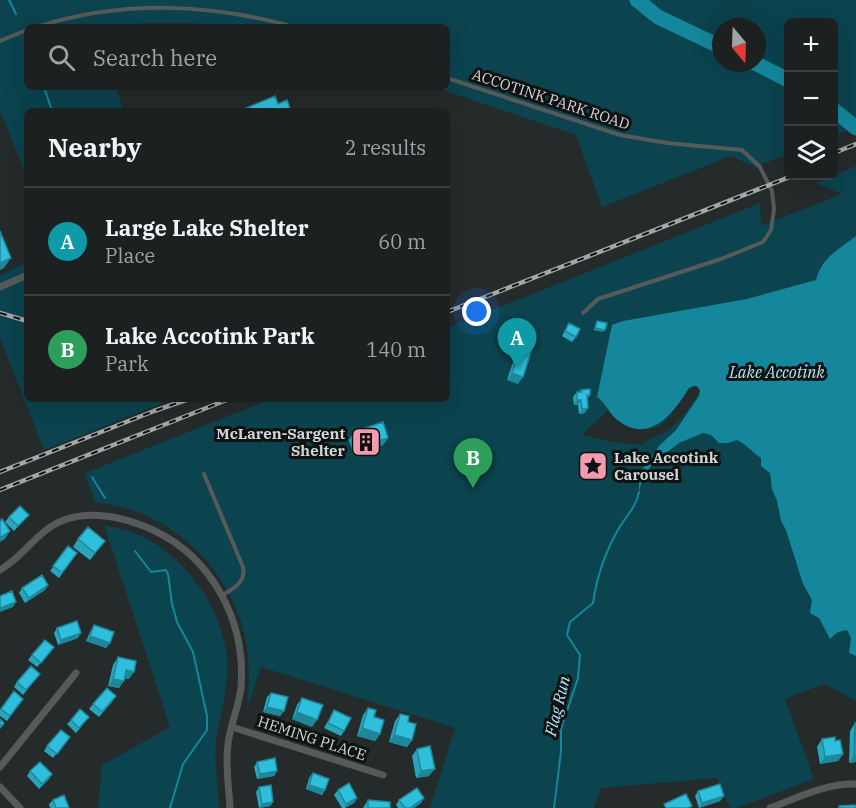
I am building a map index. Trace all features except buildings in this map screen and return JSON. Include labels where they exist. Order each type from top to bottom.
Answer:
[{"type":"street","points":[[0,287],[24,276]]},
{"type":"street","points":[[0,570],[55,524],[80,516],[102,516],[144,526],[169,539],[200,565],[223,596],[234,622],[242,665],[241,688],[228,742],[230,808]]},
{"type":"street","points":[[0,767],[76,673]]},
{"type":"street","name":"HEMING PLACE","points":[[232,727],[383,776]]},
{"type":"street","points":[[770,808],[818,790],[856,784]]},
{"type":"street","points":[[0,787],[20,808]]},
{"type":"lane","points":[[47,24],[100,12],[179,8],[251,16],[282,24]]},
{"type":"lane","points":[[0,40],[24,31]]},
{"type":"lane","name":"ACCOTINK PARK ROAD","points":[[450,79],[620,135],[667,143],[742,150],[764,172],[772,191],[774,209],[771,230],[763,242],[721,259],[598,299],[583,313]]},
{"type":"lane","points":[[204,474],[244,574],[238,585],[223,596]]},
{"type":"shaded area","points":[[0,0],[856,0],[856,127],[838,134],[838,18],[784,18],[784,156],[755,167],[731,156],[602,207],[576,135],[443,90],[450,90],[450,24],[24,24],[24,90],[116,90],[123,108],[24,108],[24,171],[0,111]]},
{"type":"shaded area","points":[[856,166],[856,701],[824,684],[785,699],[814,779],[737,808],[730,808],[717,778],[601,788],[594,808],[430,808],[455,728],[261,667],[247,710],[249,676],[246,642],[241,620],[220,579],[190,544],[172,530],[152,518],[131,510],[95,502],[85,473],[263,402],[450,402],[450,327],[760,203],[761,226],[842,194],[815,183],[822,180],[838,180],[838,173]],"holes":[[[694,386],[700,390],[677,422],[667,431],[651,438],[643,445],[613,442],[582,435],[608,410],[628,426],[638,429],[654,428],[668,418],[681,397]]]},
{"type":"shaded area","points":[[24,263],[24,399],[0,338],[0,275]]},
{"type":"shaded area","points":[[25,402],[165,402],[44,450]]},
{"type":"shaded area","points":[[104,525],[129,531],[160,547],[188,572],[200,587],[218,621],[224,639],[228,668],[217,733],[216,768],[219,808],[98,808],[102,765],[170,727]]},
{"type":"water","name":"Lake Accotink","points":[[856,236],[856,656],[849,653],[851,638],[847,630],[838,632],[830,639],[819,618],[810,613],[812,600],[803,584],[781,521],[770,473],[761,466],[761,458],[743,444],[737,440],[719,443],[711,435],[703,433],[679,443],[654,462],[642,479],[639,492],[639,474],[659,446],[676,430],[699,396],[700,390],[697,386],[689,388],[667,417],[648,428],[638,429],[627,426],[615,418],[597,397],[612,325],[623,321],[747,299],[816,280],[822,265]]},
{"type":"waterway","points":[[9,0],[16,14]]},
{"type":"waterway","points":[[637,0],[658,17],[712,43]]},
{"type":"waterway","points":[[766,69],[784,78]]},
{"type":"waterway","points":[[45,90],[51,108]]},
{"type":"waterway","points":[[838,113],[856,128]]},
{"type":"waterway","points":[[92,477],[105,498]]},
{"type":"waterway","name":"Flag Run","points":[[554,808],[561,751],[561,729],[578,678],[580,655],[567,635],[570,622],[593,603],[599,573],[606,555],[639,492]]},
{"type":"waterway","points":[[135,551],[151,572],[166,570],[168,574],[172,604],[177,622],[193,652],[207,716],[207,730],[183,764],[170,808]]},
{"type":"railway","points":[[838,151],[856,144]]},
{"type":"railway","points":[[450,311],[784,179]]},
{"type":"railway","points":[[0,313],[24,320]]},
{"type":"railway","points":[[0,472],[180,402]]},
{"type":"railway","points":[[0,490],[221,402]]},
{"type":"place","name":"Large Lake Shelter","points":[[517,368]]},
{"type":"place","name":"McLaren-Sargent Shelter","points":[[366,442]]},
{"type":"place","name":"Lake Accotink Carousel","points":[[593,466]]},
{"type":"place","name":"Lake Accotink Park","points":[[473,488]]}]
